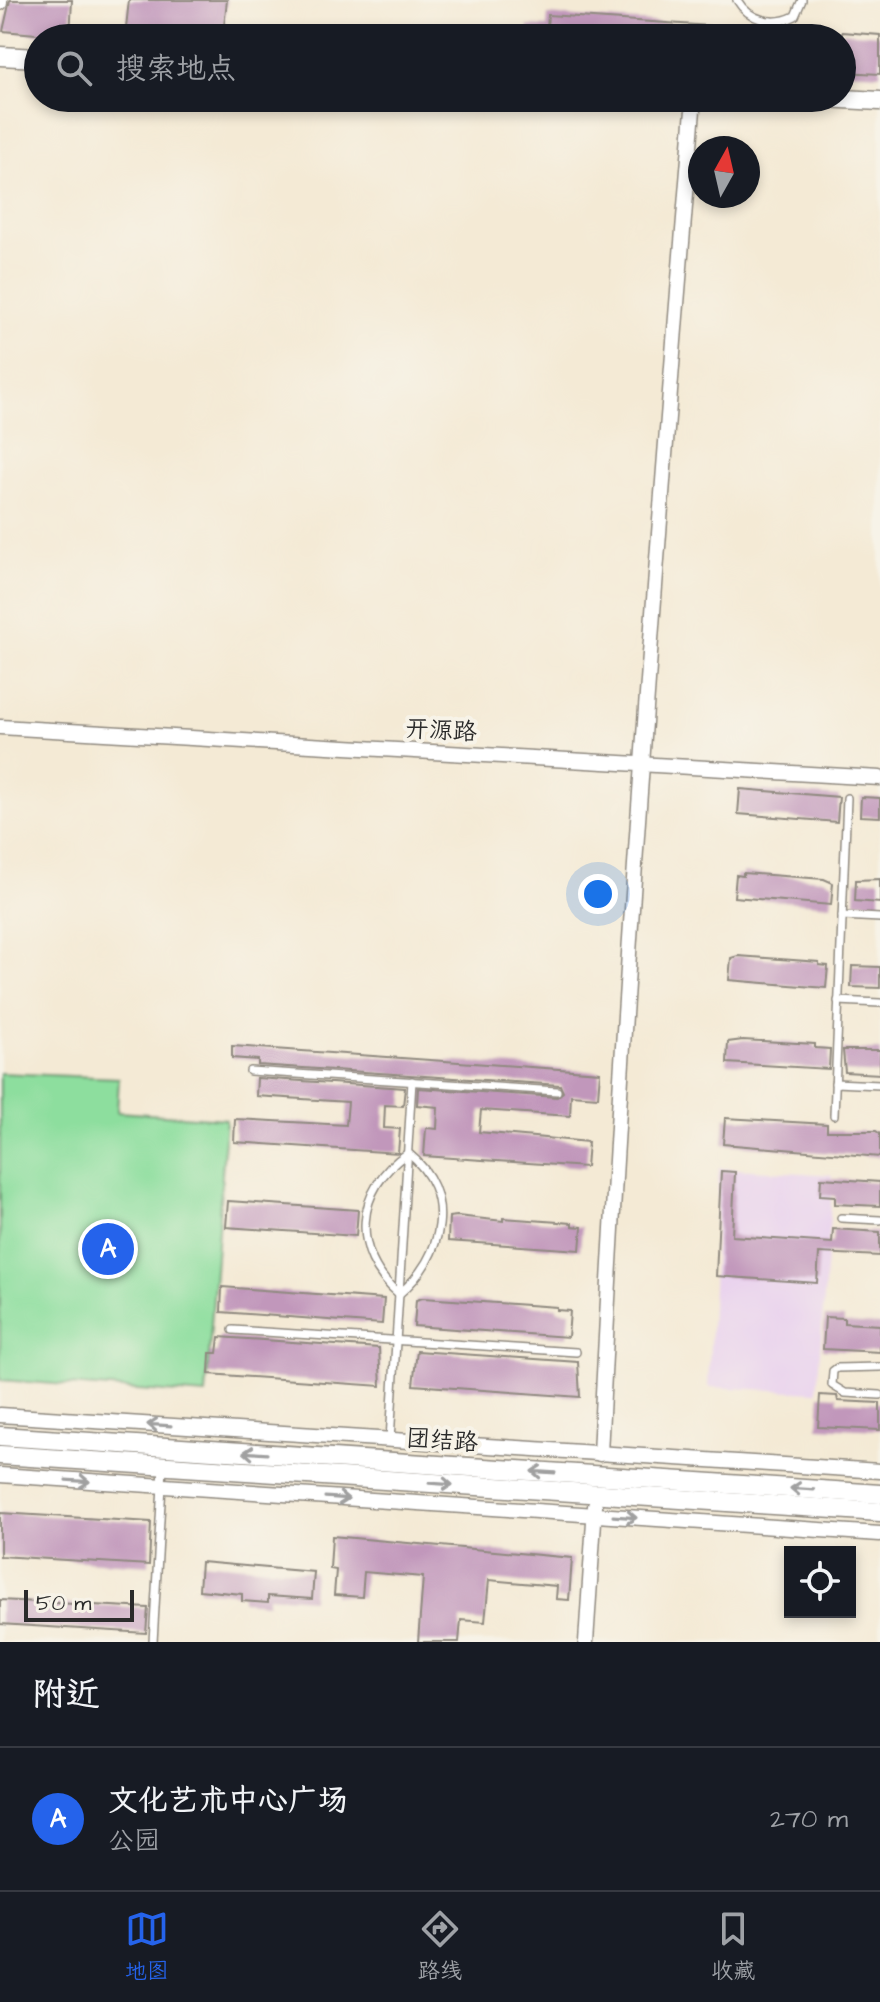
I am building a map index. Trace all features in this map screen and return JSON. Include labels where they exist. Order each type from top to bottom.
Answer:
[{"type":"main road","points":[[0,56],[24,57]]},
{"type":"main road","points":[[856,100],[880,101]]},
{"type":"main road","name":"团结路","points":[[0,1436],[880,1494]]},
{"type":"main road","name":"团结路","points":[[0,1455],[880,1512]]},
{"type":"street","points":[[600,1454],[613,1192],[693,112]]},
{"type":"street","name":"开源路","points":[[0,727],[880,778]]},
{"type":"street","points":[[0,1415],[880,1471]]},
{"type":"street","points":[[0,1475],[880,1534]]},
{"type":"street","points":[[586,1642],[596,1494]]},
{"type":"lane","points":[[737,0],[746,12],[770,21],[785,21],[795,16],[802,0]]},
{"type":"lane","points":[[834,1115],[847,798]]},
{"type":"lane","points":[[842,916],[880,918]]},
{"type":"lane","points":[[838,1001],[880,1003]]},
{"type":"lane","points":[[250,1071],[557,1091]]},
{"type":"lane","points":[[390,1440],[412,1081]]},
{"type":"lane","points":[[835,1083],[880,1085]]},
{"type":"lane","points":[[399,1294],[370,1258],[364,1228],[368,1198],[375,1184],[384,1172],[408,1153]]},
{"type":"lane","points":[[399,1294],[422,1273],[433,1255],[441,1215],[429,1176],[408,1153]]},
{"type":"lane","points":[[841,1218],[880,1220]]},
{"type":"lane","points":[[233,1330],[576,1352]]},
{"type":"lane","points":[[880,1367],[837,1368],[833,1371],[832,1385],[845,1393],[880,1395]]},
{"type":"lane","points":[[153,1642],[163,1465]]},
{"type":"shaded area","points":[[719,1168],[833,1175],[817,1392],[708,1387]]},
{"type":"green space","points":[[0,1073],[119,1078],[117,1112],[226,1119],[206,1395],[0,1380]]},
{"type":"building","points":[[10,0],[72,0],[71,24],[24,24],[24,33],[3,31]]},
{"type":"building","points":[[129,0],[227,0],[224,24],[126,24]]},
{"type":"building","points":[[548,15],[681,24],[547,24]]},
{"type":"building","points":[[856,33],[880,35],[880,74],[856,73]]},
{"type":"building","points":[[740,789],[839,797],[837,822],[738,814]]},
{"type":"building","points":[[861,797],[880,798],[880,817],[860,816]]},
{"type":"building","points":[[743,873],[824,879],[833,883],[831,905],[734,897],[736,875],[743,876]]},
{"type":"building","points":[[880,879],[880,903],[855,901],[856,880]]},
{"type":"building","points":[[731,958],[819,962],[819,965],[828,966],[826,988],[729,980]]},
{"type":"building","points":[[852,966],[880,967],[880,988],[851,987]]},
{"type":"building","points":[[728,1042],[815,1044],[815,1048],[830,1049],[829,1069],[727,1063]]},
{"type":"building","points":[[232,1046],[600,1072],[598,1097],[571,1095],[570,1116],[481,1110],[479,1132],[588,1142],[586,1167],[424,1156],[426,1128],[437,1129],[438,1107],[417,1105],[418,1088],[557,1097],[563,1092],[560,1085],[258,1065],[258,1060],[232,1058]]},
{"type":"building","points":[[843,1050],[880,1050],[880,1074],[845,1072]]},
{"type":"building","points":[[257,1078],[405,1088],[403,1106],[385,1105],[384,1128],[400,1129],[398,1153],[234,1142],[235,1119],[346,1125],[348,1102],[256,1096]]},
{"type":"building","points":[[725,1118],[827,1124],[827,1131],[876,1131],[880,1134],[880,1157],[723,1144]]},
{"type":"building","points":[[721,1171],[735,1172],[732,1236],[832,1243],[833,1229],[880,1232],[880,1256],[819,1253],[817,1283],[716,1276]]},
{"type":"building","points":[[821,1178],[880,1182],[880,1206],[835,1204],[835,1196],[820,1195]]},
{"type":"building","points":[[228,1201],[358,1210],[356,1236],[226,1227]]},
{"type":"building","points":[[449,1217],[572,1223],[572,1226],[582,1227],[580,1250],[448,1241]]},
{"type":"building","points":[[222,1287],[384,1299],[382,1324],[221,1312]]},
{"type":"building","points":[[416,1300],[557,1307],[557,1310],[570,1311],[568,1337],[414,1326]]},
{"type":"building","points":[[825,1317],[844,1318],[844,1323],[880,1325],[880,1352],[823,1349]]},
{"type":"building","points":[[219,1337],[379,1348],[381,1386],[209,1374],[210,1353],[217,1353]]},
{"type":"building","points":[[417,1351],[578,1362],[580,1397],[413,1385]]},
{"type":"building","points":[[820,1395],[837,1396],[838,1401],[880,1403],[880,1430],[818,1427]]},
{"type":"building","points":[[0,1513],[151,1522],[149,1565],[0,1556]]},
{"type":"building","points":[[332,1536],[572,1558],[569,1600],[556,1599],[557,1586],[489,1580],[485,1622],[461,1620],[459,1642],[418,1642],[423,1577],[364,1572],[362,1597],[334,1595],[336,1570],[330,1569]]},
{"type":"building","points":[[201,1562],[314,1572],[312,1599],[268,1596],[268,1603],[242,1601],[242,1594],[199,1590]]},
{"type":"building","points":[[0,1600],[148,1608],[146,1633],[0,1624]]},
{"type":"place","name":"文化艺术中心广场","points":[[108,1249]]}]
